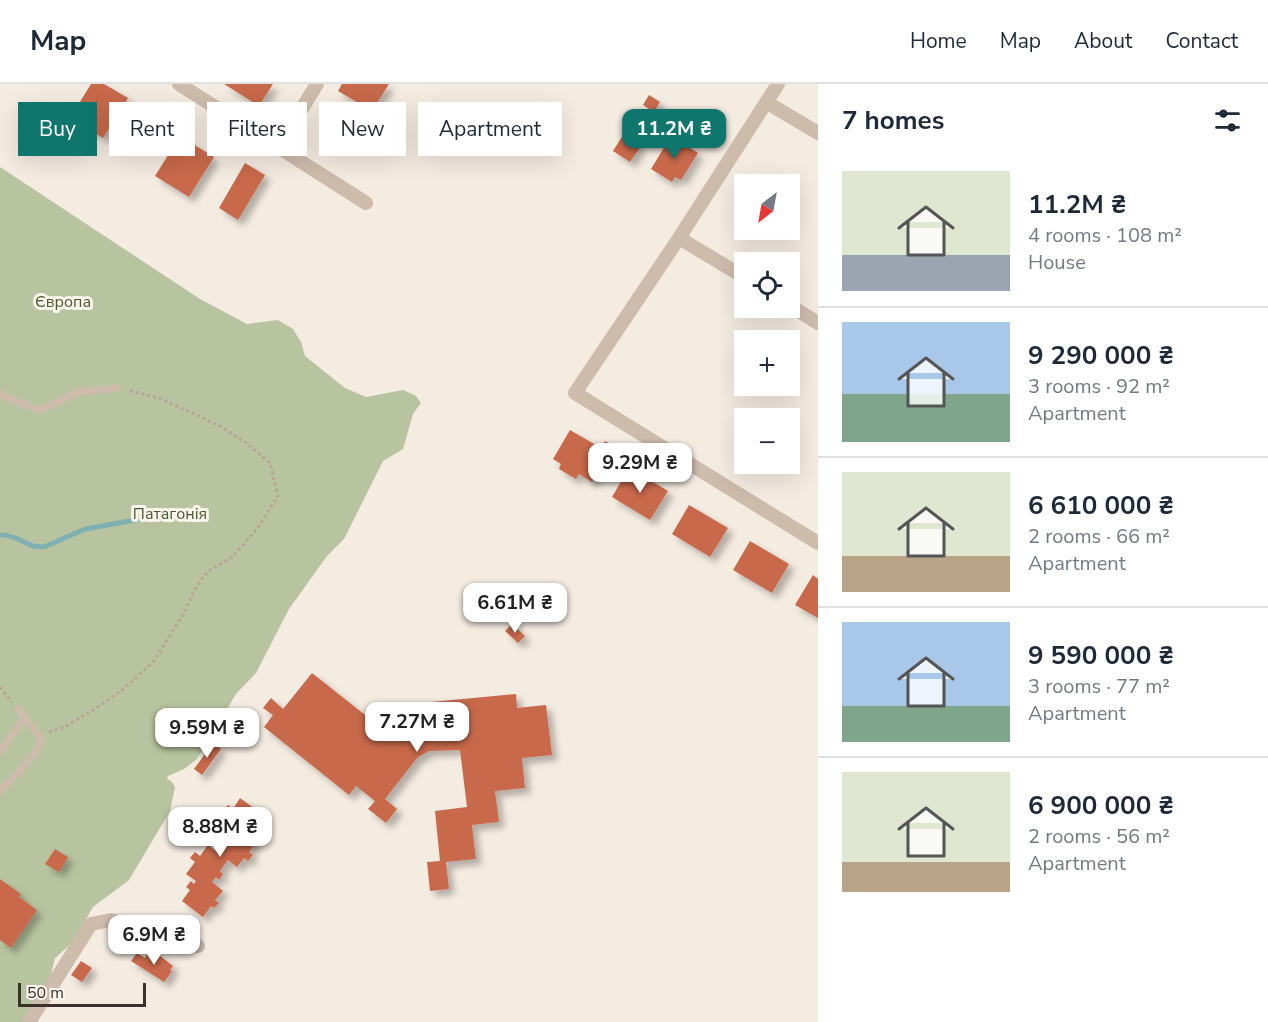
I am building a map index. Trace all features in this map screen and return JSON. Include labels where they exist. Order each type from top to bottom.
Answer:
[{"type":"street","points":[[179,84],[208,102]]},
{"type":"street","points":[[306,102],[317,84]]},
{"type":"street","points":[[778,84],[679,238],[575,393],[818,543]]},
{"type":"street","points":[[766,102],[818,134]]},
{"type":"street","points":[[294,156],[366,203]]},
{"type":"street","points":[[679,238],[734,271]]},
{"type":"street","points":[[800,311],[818,322]]},
{"type":"street","points":[[28,1022],[91,924],[111,920],[198,946]]},
{"type":"lane","points":[[0,393],[40,410],[79,392],[117,388]]},
{"type":"lane","points":[[0,792],[33,756],[42,740],[18,709]]},
{"type":"lane","points":[[0,752],[25,717]]},
{"type":"path","points":[[39,736],[64,727],[95,709],[122,690],[154,661],[184,613],[194,591],[207,573],[232,557],[257,529],[278,496],[270,463],[245,441],[218,425],[159,398],[117,388]]},
{"type":"path","points":[[0,687],[18,709]]},
{"type":"green space","points":[[0,167],[200,299],[247,324],[278,320],[293,329],[301,342],[305,356],[345,388],[366,397],[403,390],[416,396],[421,403],[413,414],[403,449],[383,461],[344,539],[327,556],[289,609],[256,673],[236,694],[197,759],[184,769],[168,776],[167,779],[175,787],[170,811],[129,880],[93,907],[72,943],[55,958],[45,1001],[34,1022],[0,1022]]},
{"type":"building","points":[[91,84],[104,84],[128,98],[126,102],[109,102],[109,128],[103,138],[97,134],[97,102],[80,102]]},
{"type":"building","points":[[224,84],[273,84],[262,102],[253,102]]},
{"type":"building","points":[[342,84],[389,84],[378,102],[357,102],[338,91]]},
{"type":"building","points":[[649,95],[660,102],[654,112],[643,105]]},
{"type":"building","points":[[623,135],[641,146],[630,162],[613,151]]},
{"type":"building","points":[[671,136],[698,153],[681,180],[675,177],[672,182],[651,169]]},
{"type":"building","points":[[195,145],[207,153],[207,156],[214,157],[189,197],[155,176],[168,156],[195,156]]},
{"type":"building","points":[[245,163],[265,175],[238,220],[219,208]]},
{"type":"building","points":[[570,430],[601,448],[605,441],[623,452],[613,469],[603,463],[592,482],[579,474],[576,479],[559,469],[561,464],[553,459]]},
{"type":"building","points":[[629,468],[668,491],[650,520],[612,497]]},
{"type":"building","points":[[689,505],[728,528],[710,557],[672,534]]},
{"type":"building","points":[[750,541],[789,564],[772,593],[733,570]]},
{"type":"building","points":[[813,575],[818,579],[818,618],[795,605]]},
{"type":"building","points":[[512,624],[525,636],[518,643],[505,631]]},
{"type":"building","points":[[312,673],[379,726],[400,705],[516,694],[517,708],[546,705],[552,755],[522,758],[525,788],[495,791],[499,822],[472,825],[476,859],[446,862],[449,889],[430,891],[427,862],[440,861],[435,811],[467,807],[460,750],[429,751],[418,757],[385,799],[397,809],[386,823],[368,809],[375,801],[356,786],[349,795],[264,727],[273,715],[263,708],[271,698],[283,709]]},
{"type":"building","points":[[213,743],[221,749],[202,775],[194,769]]},
{"type":"building","points":[[240,798],[259,812],[251,823],[253,825],[249,831],[247,829],[244,832],[256,842],[249,852],[253,855],[248,861],[244,858],[237,867],[228,860],[220,871],[223,874],[219,880],[216,877],[212,882],[223,891],[215,900],[219,903],[214,908],[211,906],[203,917],[182,901],[190,890],[186,887],[191,881],[194,884],[196,881],[186,874],[195,862],[190,858],[195,852],[200,856],[208,845],[217,852],[224,842],[220,839],[224,833],[228,836],[231,833],[220,825],[228,814],[224,811],[228,805],[233,809]]},
{"type":"building","points":[[55,849],[68,857],[59,872],[45,864]]},
{"type":"building","points":[[0,879],[21,894],[19,897],[37,910],[11,948],[0,940]]},
{"type":"building","points":[[137,953],[155,960],[159,955],[173,966],[164,982],[131,961]]},
{"type":"building","points":[[81,961],[92,968],[82,982],[71,975]]},
{"type":"waterway","points":[[0,535],[6,535],[33,546],[44,547],[85,529],[163,515]]},
{"type":"park label","name":"Європа","points":[[63,302]]},
{"type":"park label","name":"Патагонія","points":[[170,514]]}]
